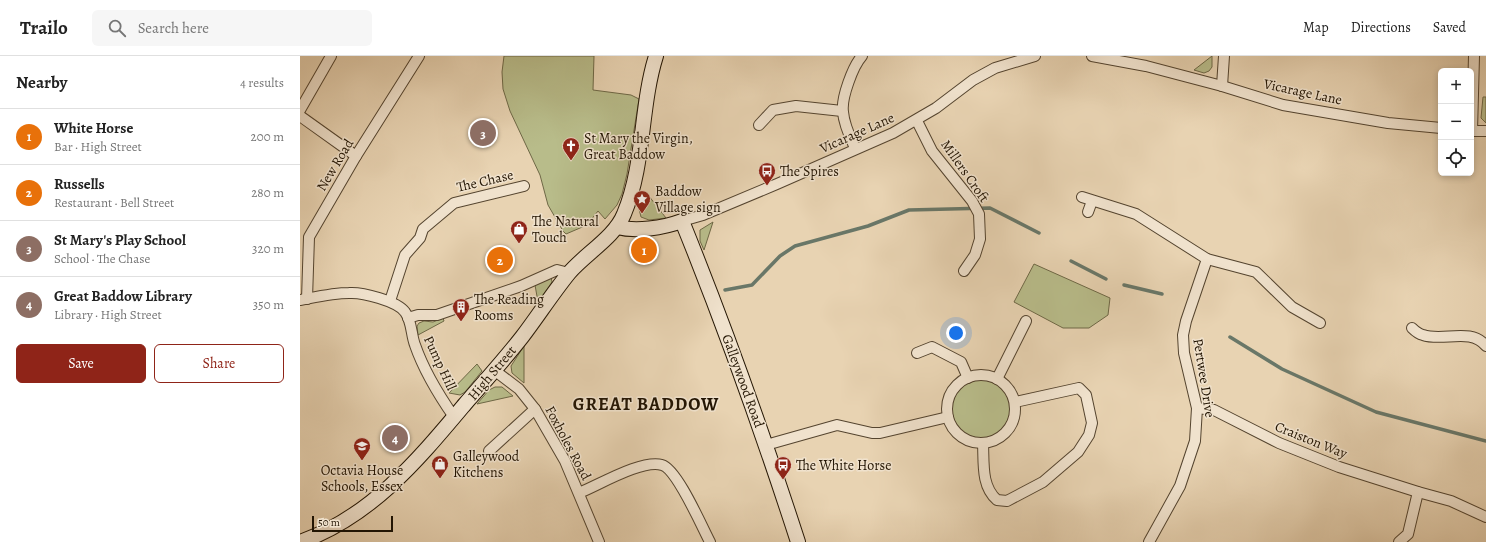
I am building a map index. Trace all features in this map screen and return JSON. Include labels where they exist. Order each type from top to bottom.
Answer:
[{"type":"street","points":[[300,110],[331,56]]},
{"type":"street","name":"New Road","points":[[303,299],[309,237],[356,156],[419,56]]},
{"type":"street","points":[[656,56],[646,96],[635,176],[624,215],[617,227],[625,229],[667,226],[682,221]]},
{"type":"street","points":[[855,148],[847,130],[842,111],[849,81],[858,61],[862,56]]},
{"type":"street","name":"Vicarage Lane","points":[[682,221],[703,215],[855,148],[893,133],[917,121],[973,80],[995,68],[1035,56]]},
{"type":"street","name":"Vicarage Lane","points":[[1092,56],[1146,66],[1222,86],[1283,105],[1388,123],[1438,128]]},
{"type":"street","points":[[1222,86],[1224,56]]},
{"type":"street","points":[[1473,104],[1474,56]]},
{"type":"street","points":[[759,125],[773,110],[796,106],[842,111]]},
{"type":"street","points":[[300,116],[356,156]]},
{"type":"street","name":"Millers Croft","points":[[917,121],[932,151],[974,204],[979,214],[980,239],[975,264],[964,271]]},
{"type":"street","points":[[1474,131],[1486,131]]},
{"type":"street","name":"The Chase","points":[[390,302],[405,255],[420,238],[423,229],[454,203],[524,186]]},
{"type":"street","points":[[1082,197],[1136,214],[1207,259],[1256,272],[1292,307],[1320,323]]},
{"type":"street","points":[[1088,212],[1092,201]]},
{"type":"street","name":"Galleywood Road","points":[[682,221],[707,280],[766,445],[798,542]]},
{"type":"street","name":"High Street","points":[[301,541],[328,531],[354,515],[399,479],[522,337],[569,273],[617,227]]},
{"type":"street","name":"Pertwee Drive","points":[[1149,542],[1180,486],[1195,441],[1197,408],[1184,353],[1183,336],[1186,321],[1207,259]]},
{"type":"street","points":[[303,299],[349,293],[390,302],[405,312],[408,318],[418,315],[437,315],[521,286],[557,270],[569,273]]},
{"type":"street","name":"Pump Hill","points":[[408,318],[414,343],[426,372],[438,396],[454,417]]},
{"type":"street","points":[[997,378],[1026,321]]},
{"type":"street","points":[[1412,328],[1426,336],[1474,337],[1482,341],[1486,346]]},
{"type":"street","points":[[917,353],[932,348],[961,362],[968,378]]},
{"type":"street","name":"Foxholes Road","points":[[494,370],[519,389],[535,409],[566,461],[599,542]]},
{"type":"street","points":[[987,375],[997,378],[1008,388],[1015,402],[1013,420],[1004,435],[994,441],[983,443],[971,442],[961,437],[953,428],[948,418],[949,398],[960,383],[968,378],[987,375]]},
{"type":"street","points":[[983,443],[984,478],[989,490],[997,500],[1007,501],[1042,482],[1070,461],[1078,452],[1092,429],[1086,395],[1079,388],[1015,402]]},
{"type":"street","name":"Craiston Way","points":[[1197,408],[1214,410],[1279,443],[1339,467],[1451,501],[1486,517]]},
{"type":"street","points":[[489,451],[535,409]]},
{"type":"street","points":[[766,445],[837,425],[872,433],[880,433],[948,418]]},
{"type":"street","points":[[579,493],[636,468],[652,464],[663,465],[671,470],[691,503],[710,542]]},
{"type":"street","points":[[1399,542],[1408,534],[1418,492]]},
{"type":"green space","points":[[504,56],[594,56],[593,90],[631,95],[639,99],[627,174],[622,194],[617,205],[605,219],[598,211],[587,225],[566,234],[563,231],[548,205],[540,175],[510,111],[503,89],[502,72]]},
{"type":"green space","points":[[1212,56],[1212,67],[1209,71],[1204,73],[1194,70]]},
{"type":"green space","points":[[1483,97],[1486,97],[1486,123],[1481,118]]},
{"type":"green space","points":[[645,191],[666,218],[649,220],[641,217],[639,209]]},
{"type":"green space","points":[[713,222],[704,250],[700,241],[700,230]]},
{"type":"green space","points":[[1034,264],[1110,298],[1108,315],[1089,328],[1063,328],[1014,302]]},
{"type":"green space","points":[[551,277],[552,282],[538,302],[535,285]]},
{"type":"green space","points":[[443,318],[444,321],[418,335],[417,326],[419,323],[424,321],[433,322]]},
{"type":"green space","points":[[524,346],[524,383],[512,373],[511,366]]},
{"type":"green space","points":[[477,364],[482,371],[465,392],[460,395],[449,393]]},
{"type":"green space","points":[[981,380],[997,385],[1005,393],[1010,409],[1005,425],[997,433],[981,438],[965,433],[957,425],[952,409],[957,393],[965,385]]},
{"type":"green space","points":[[495,387],[502,387],[513,396],[477,404],[489,390]]},
{"type":"waterway","points":[[725,290],[752,285],[780,256],[795,246],[868,226],[909,210],[990,208],[1039,233]]},
{"type":"waterway","points":[[1071,261],[1106,279]]},
{"type":"waterway","points":[[1124,285],[1162,294]]},
{"type":"waterway","points":[[1230,337],[1282,369],[1376,412],[1486,441]]},
{"type":"place","name":"St Mary's Play School","points":[[483,133]]},
{"type":"place","name":"St Mary the Virgin, Great Baddow","points":[[571,161]]},
{"type":"place","name":"The Spires","points":[[767,186]]},
{"type":"place","name":"Baddow Village sign","points":[[642,214]]},
{"type":"place","name":"The Natural Touch","points":[[519,244]]},
{"type":"place","name":"White Horse","points":[[644,250]]},
{"type":"place","name":"Russells","points":[[500,260]]},
{"type":"place","name":"The Reading Rooms","points":[[461,322]]},
{"type":"place","name":"Great Baddow Library","points":[[395,438]]},
{"type":"place","name":"Octavia House Schools, Essex","points":[[362,461]]},
{"type":"place","name":"Galleywood Kitchens","points":[[440,479]]},
{"type":"place","name":"The White Horse","points":[[783,480]]},
{"type":"district","name":"GREAT BADDOW","points":[[646,404]]}]
